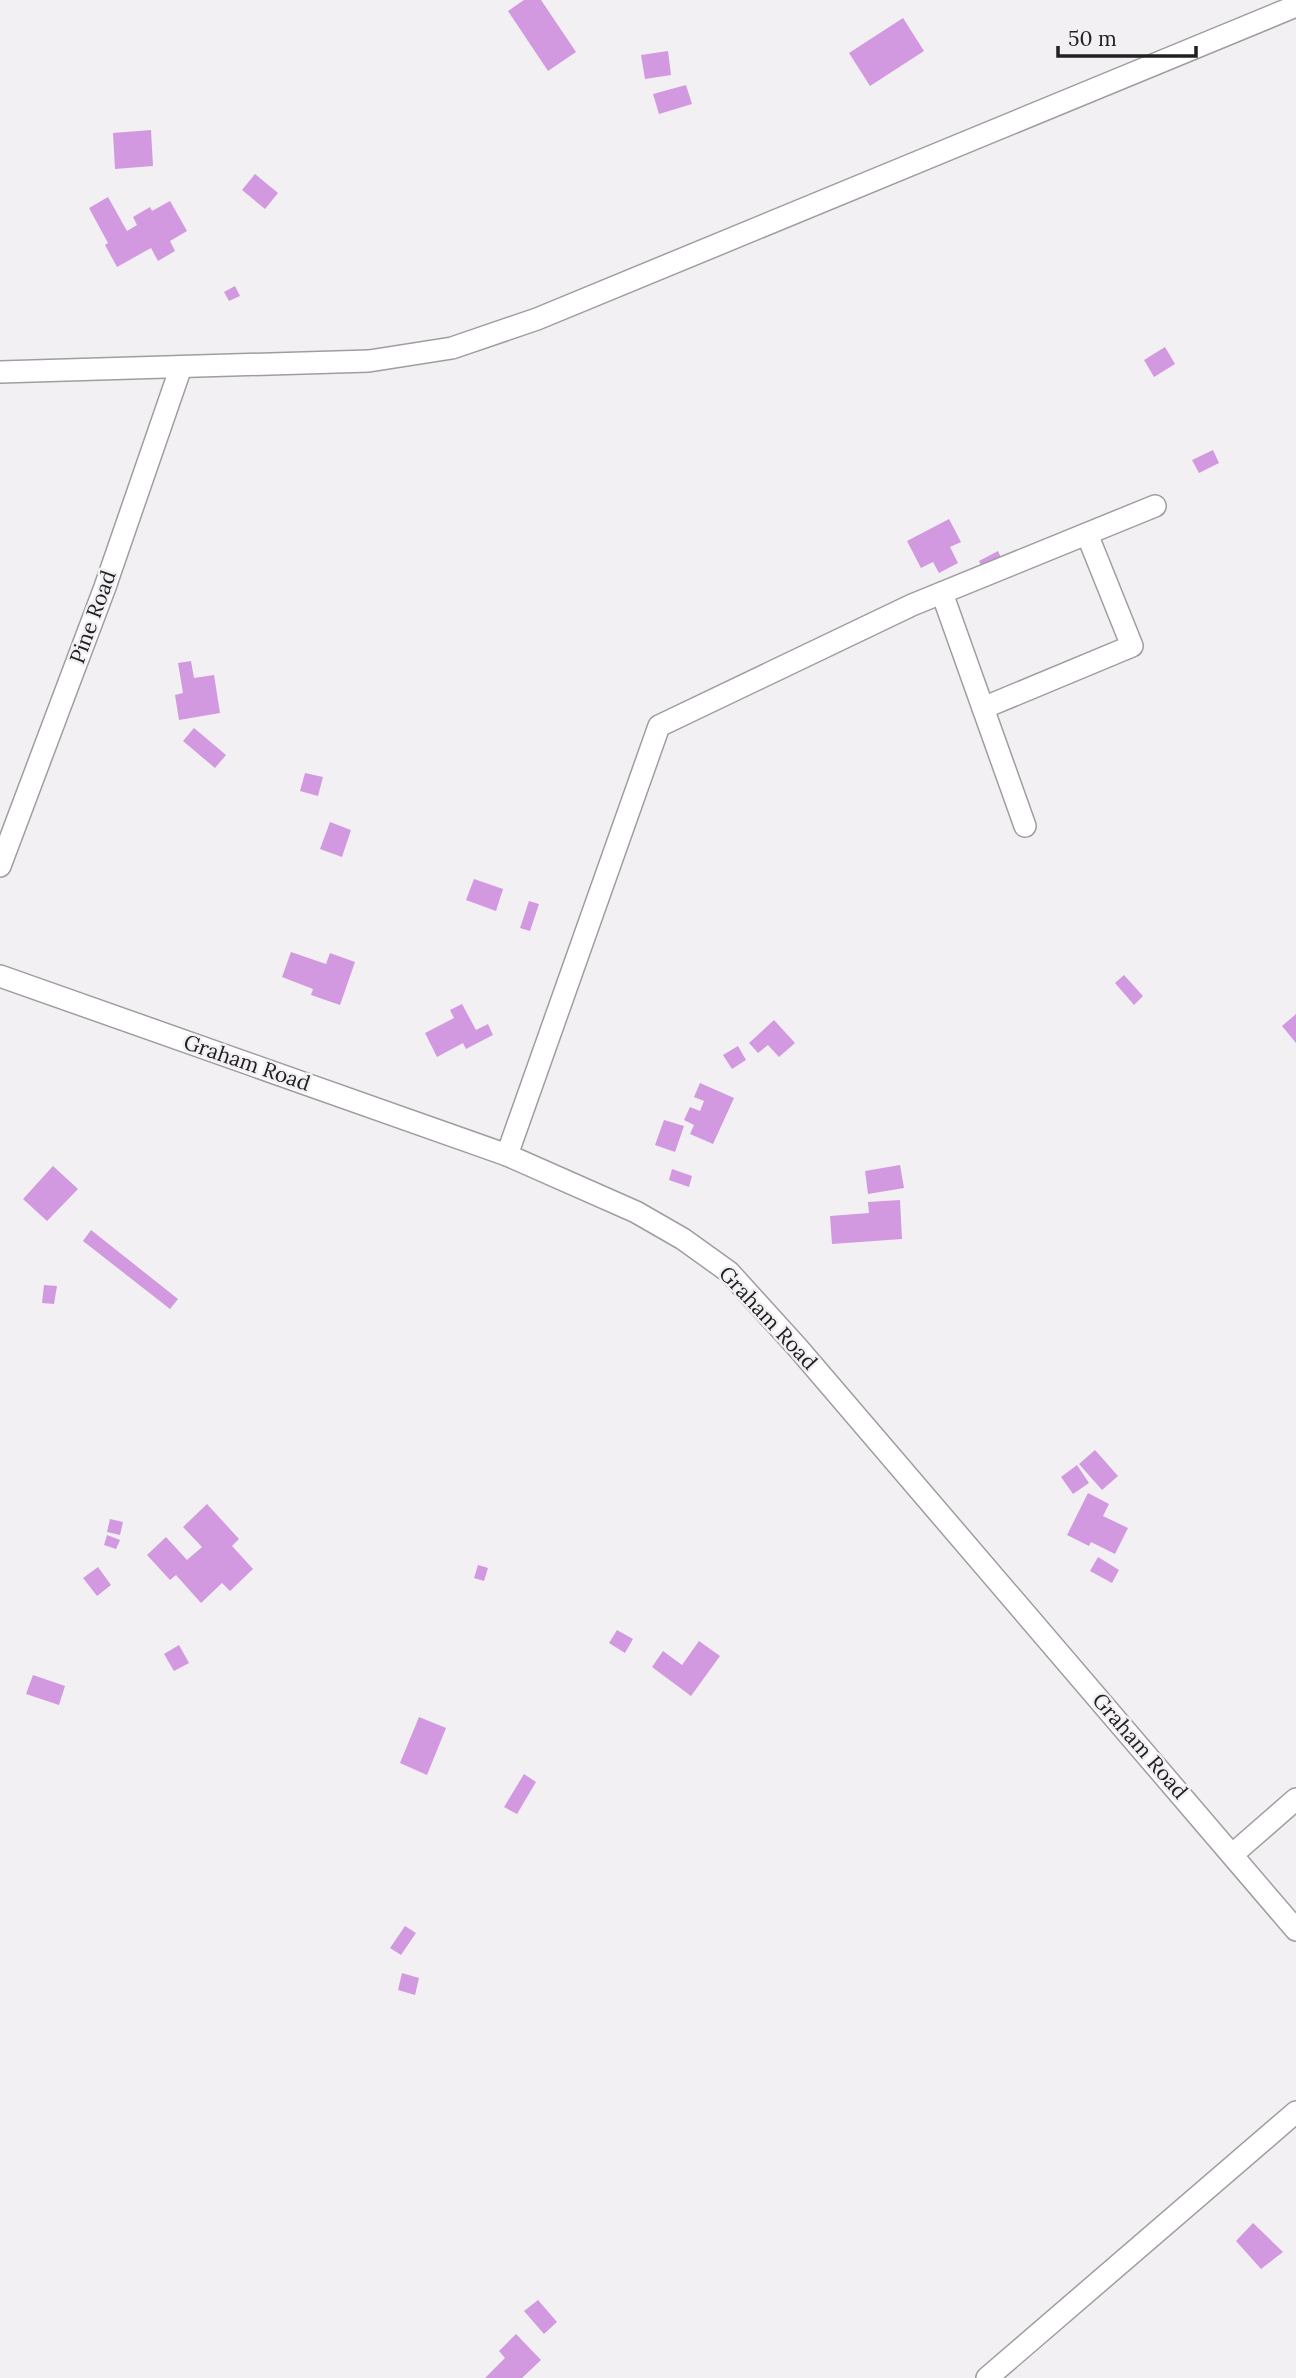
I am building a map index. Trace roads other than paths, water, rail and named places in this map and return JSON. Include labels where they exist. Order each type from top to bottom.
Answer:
[{"type":"street","points":[[0,372],[369,361],[452,348],[537,319],[1296,6]]},
{"type":"street","name":"Pine Road","points":[[0,866],[105,587],[181,366]]},
{"type":"street","points":[[507,1155],[659,726],[942,593],[1155,506]]},
{"type":"street","points":[[983,708],[1132,646],[1087,534]]},
{"type":"street","points":[[942,593],[1025,825]]},
{"type":"street","name":"Graham Road","points":[[0,976],[507,1155],[636,1212],[683,1239],[729,1272],[798,1348],[1296,1930]]},
{"type":"street","points":[[1233,1854],[1296,1799]]},
{"type":"street","points":[[987,2378],[1296,2112]]}]
